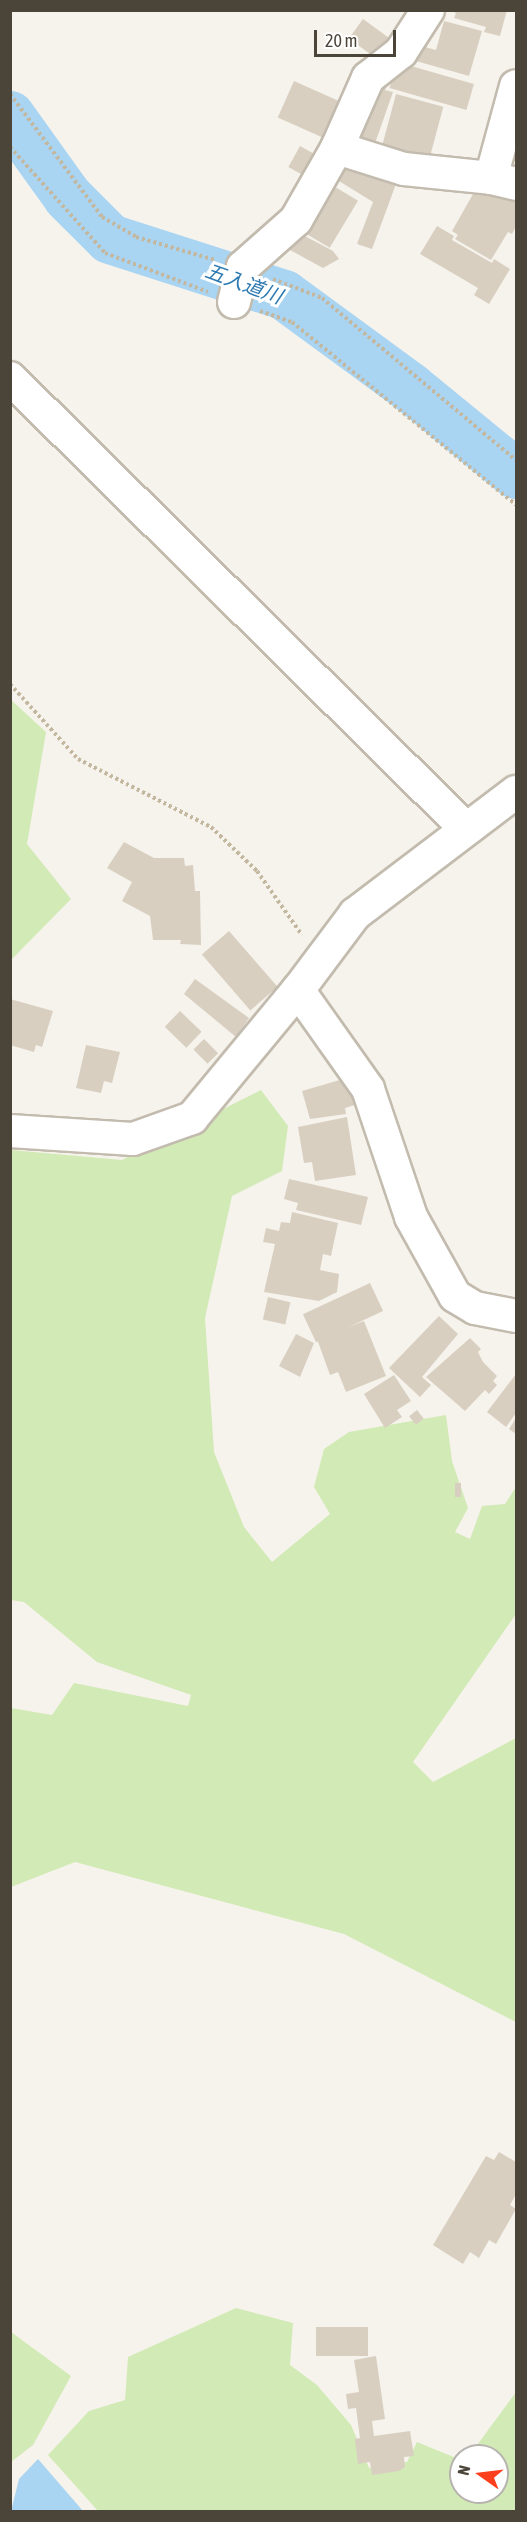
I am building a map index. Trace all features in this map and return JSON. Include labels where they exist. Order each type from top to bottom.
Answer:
[{"type":"street","points":[[234,302],[243,267],[296,220],[337,148],[368,78],[401,52],[428,10]]},
{"type":"street","points":[[337,148],[404,169],[504,181],[516,86]]},
{"type":"street","points":[[10,378],[466,829]]},
{"type":"street","points":[[10,1131],[133,1139],[192,1118],[298,990],[354,914],[516,792]]},
{"type":"street","points":[[298,990],[368,1089],[411,1217],[455,1296],[475,1308],[516,1317]]},
{"type":"path","points":[[10,147],[105,253],[292,322],[516,505]]},
{"type":"path","points":[[10,684],[78,759],[211,827],[257,871],[319,961]]},
{"type":"green space","points":[[10,699],[46,732],[27,844],[71,899],[11,960]]},
{"type":"green space","points":[[261,1090],[288,1126],[282,1171],[232,1196],[205,1318],[214,1452],[244,1527],[272,1562],[330,1514],[314,1487],[324,1449],[349,1432],[446,1415],[452,1461],[468,1508],[455,1532],[470,1539],[482,1506],[505,1504],[516,1487],[516,1614],[413,1762],[433,1782],[516,1738],[516,2022],[344,1934],[75,1862],[11,1887],[11,1708],[52,1715],[74,1683],[188,1706],[191,1695],[97,1662],[24,1602],[11,1600],[11,1150],[122,1160]]},
{"type":"green space","points":[[236,2308],[293,2323],[290,2365],[317,2385],[351,2425],[369,2468],[407,2462],[417,2442],[449,2455],[449,2504],[509,2504],[509,2444],[478,2444],[516,2392],[516,2511],[98,2511],[48,2455],[89,2411],[125,2400],[128,2357]]},
{"type":"green space","points":[[11,2332],[71,2376],[33,2445],[11,2462]]},
{"type":"water","points":[[38,2459],[83,2511],[11,2511],[19,2479]]},
{"type":"building","points":[[449,10],[507,10],[500,36],[484,32],[486,27],[454,18],[456,13]]},
{"type":"building","points":[[363,19],[393,41],[379,60],[349,38]]},
{"type":"building","points":[[444,21],[482,31],[469,76],[409,59],[414,44],[436,50]]},
{"type":"building","points":[[397,62],[474,84],[466,110],[390,88]]},
{"type":"building","points":[[374,77],[388,83],[385,90],[393,92],[372,152],[349,142]]},
{"type":"building","points":[[294,81],[343,103],[327,140],[278,118]]},
{"type":"building","points":[[396,94],[443,107],[428,163],[381,150]]},
{"type":"building","points":[[300,146],[318,156],[307,177],[288,167]]},
{"type":"building","points":[[337,152],[399,176],[372,249],[357,244],[373,202],[326,173]]},
{"type":"building","points":[[322,179],[358,201],[330,248],[294,226]]},
{"type":"building","points":[[481,180],[516,200],[516,226],[512,234],[508,232],[491,260],[455,239],[458,235],[452,231]]},
{"type":"building","points":[[437,226],[454,236],[452,240],[492,263],[494,259],[510,269],[489,304],[474,295],[478,288],[420,254]]},
{"type":"building","points":[[288,227],[333,251],[339,259],[323,268],[279,244]]},
{"type":"building","points":[[124,842],[154,858],[184,858],[185,866],[193,865],[195,891],[200,891],[201,945],[180,944],[181,940],[153,940],[150,916],[122,901],[132,882],[107,868]]},
{"type":"building","points":[[229,931],[278,987],[250,1010],[202,955]]},
{"type":"building","points":[[195,979],[249,1018],[236,1037],[184,994]]},
{"type":"building","points":[[10,999],[53,1011],[42,1047],[36,1045],[34,1052],[10,1045]]},
{"type":"building","points":[[180,1011],[202,1032],[186,1048],[165,1027]]},
{"type":"building","points":[[204,1039],[218,1053],[208,1064],[193,1050]]},
{"type":"building","points":[[86,1045],[120,1052],[112,1083],[104,1081],[101,1093],[76,1088]]},
{"type":"building","points":[[350,1077],[358,1104],[345,1108],[346,1114],[310,1119],[302,1091]]},
{"type":"building","points":[[347,1117],[356,1175],[315,1181],[312,1162],[304,1163],[298,1127]]},
{"type":"building","points":[[289,1179],[368,1197],[361,1225],[296,1210],[298,1203],[284,1199]]},
{"type":"building","points":[[292,1212],[338,1223],[331,1256],[323,1254],[320,1270],[339,1274],[337,1292],[319,1301],[264,1292],[275,1244],[263,1242],[266,1228],[279,1231],[281,1222],[290,1223]]},
{"type":"building","points":[[370,1283],[383,1311],[316,1342],[303,1314]]},
{"type":"building","points":[[268,1297],[290,1302],[285,1325],[263,1319]]},
{"type":"building","points":[[439,1316],[458,1334],[422,1377],[431,1385],[420,1397],[389,1368]]},
{"type":"building","points":[[364,1321],[386,1376],[346,1392],[338,1372],[330,1375],[317,1339]]},
{"type":"building","points":[[296,1334],[314,1343],[300,1377],[279,1366]]},
{"type":"building","points":[[470,1338],[481,1349],[478,1352],[483,1362],[497,1376],[493,1381],[497,1385],[489,1394],[485,1390],[465,1411],[426,1377]]},
{"type":"building","points":[[516,1374],[516,1413],[506,1427],[487,1412]]},
{"type":"building","points":[[394,1375],[411,1401],[397,1410],[402,1417],[385,1428],[364,1394]]},
{"type":"building","points":[[417,1410],[424,1419],[416,1425],[409,1416]]},
{"type":"building","points":[[516,1418],[516,1434],[509,1429]]},
{"type":"building","points":[[455,1483],[461,1483],[461,1497],[455,1497]]},
{"type":"building","points":[[499,2152],[516,2162],[516,2194],[510,2205],[516,2209],[496,2244],[489,2240],[479,2258],[470,2252],[463,2264],[433,2245],[486,2156],[494,2160]]},
{"type":"building","points":[[316,2327],[368,2327],[368,2356],[316,2356]]},
{"type":"building","points":[[376,2356],[385,2419],[372,2421],[374,2436],[410,2431],[414,2456],[404,2457],[405,2467],[399,2471],[372,2475],[370,2462],[358,2464],[355,2439],[360,2438],[356,2408],[348,2409],[346,2394],[359,2392],[354,2360]]},
{"type":"waterway","name":"五入道川","points":[[10,116],[68,197],[110,239],[284,295],[411,388],[516,474]]}]
